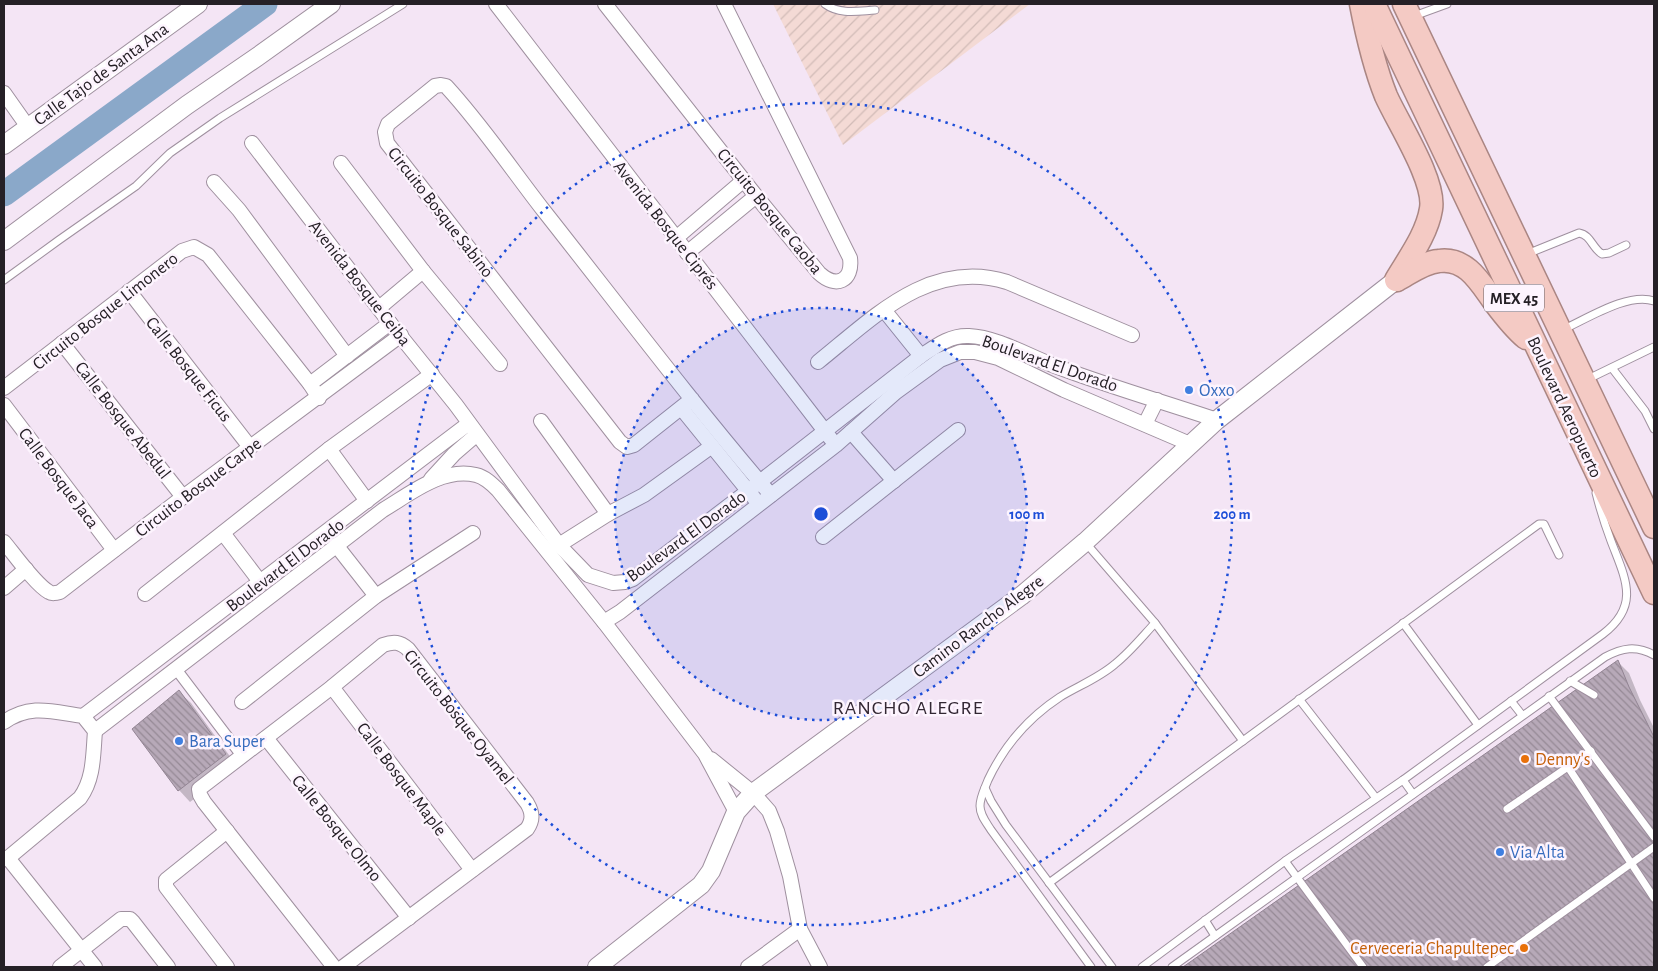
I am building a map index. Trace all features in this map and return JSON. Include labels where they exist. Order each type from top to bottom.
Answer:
[{"type":"highway","points":[[1360,4],[1386,96],[1425,177],[1432,199],[1431,209],[1421,237],[1396,280]]},
{"type":"highway","name":"Boulevard Aeropuerto","points":[[1374,4],[1654,593]]},
{"type":"highway","name":"Boulevard Aeropuerto","points":[[1408,11],[1654,527]]},
{"type":"highway","points":[[1396,280],[1428,263],[1451,261],[1461,264],[1477,278],[1520,333],[1538,350]]},
{"type":"street","name":"Calle Tajo de Santa Ana","points":[[4,145],[198,4]]},
{"type":"street","points":[[4,241],[187,105],[331,4]]},
{"type":"street","name":"Avenida Bosque Ciprés","points":[[496,4],[836,445]]},
{"type":"street","name":"Circuito Bosque Caoba","points":[[606,4],[756,196],[819,273],[832,282],[842,280],[850,270],[850,258],[724,4]]},
{"type":"street","name":"Circuito Bosque Sabino","points":[[687,404],[634,445],[627,447],[620,442],[387,143],[385,132],[388,124],[435,86],[446,86],[478,124],[543,209],[687,404],[712,446],[760,505]]},
{"type":"street","points":[[4,93],[28,126]]},
{"type":"street","name":"Avenida Bosque Ceiba","points":[[252,143],[390,323],[432,374],[472,429]]},
{"type":"street","points":[[341,163],[500,364]]},
{"type":"street","points":[[676,238],[744,180]]},
{"type":"street","points":[[214,182],[238,210],[347,356]]},
{"type":"street","points":[[687,253],[756,196]]},
{"type":"street","name":"Circuito Bosque Limonero","points":[[4,388],[182,251],[194,248],[208,255],[319,398]]},
{"type":"street","points":[[379,308],[424,270]]},
{"type":"street","points":[[818,362],[884,310],[925,285],[962,276],[983,276],[1006,282],[1132,335]]},
{"type":"street","points":[[1190,444],[1217,420],[1396,280]]},
{"type":"street","name":"Calle Bosque Ficus","points":[[129,291],[250,448]]},
{"type":"street","points":[[884,310],[921,356]]},
{"type":"street","points":[[310,384],[390,323]]},
{"type":"street","name":"Circuito Bosque Carpe","points":[[4,542],[47,591],[60,592],[183,497],[319,398],[401,335]]},
{"type":"street","name":"Boulevard El Dorado","points":[[84,716],[261,583],[435,448],[472,429],[559,545],[588,575],[612,583],[625,582],[632,579],[921,356],[944,341],[956,337],[984,338],[1072,371],[1217,420]]},
{"type":"street","name":"Calle Bosque Abedul","points":[[62,343],[183,497]]},
{"type":"street","name":"Boulevard El Dorado","points":[[604,622],[620,612],[760,505],[836,445],[904,386],[940,360],[960,352],[975,352],[998,358],[1064,390],[1190,444]]},
{"type":"street","points":[[1064,390],[1072,371]]},
{"type":"street","points":[[145,594],[329,449],[432,374]]},
{"type":"street","points":[[1145,424],[1156,400]]},
{"type":"street","name":"Circuito Bosque Sabino","points":[[687,404],[771,496]]},
{"type":"street","name":"Calle Bosque Jaca","points":[[4,405],[114,550]]},
{"type":"street","points":[[541,421],[608,514]]},
{"type":"street","points":[[427,484],[454,454],[472,429]]},
{"type":"street","points":[[822,537],[958,430]]},
{"type":"street","points":[[851,432],[894,481]]},
{"type":"street","name":"Camino Rancho Alegre","points":[[597,967],[701,884],[711,871],[736,812],[753,793],[1021,596],[1085,542],[1190,444]]},
{"type":"street","points":[[559,545],[608,514],[644,495],[712,446]]},
{"type":"street","points":[[329,449],[367,501]]},
{"type":"street","name":"Boulevard El Dorado","points":[[95,731],[383,510],[427,484],[456,474],[477,475],[488,481],[511,506],[604,622],[705,754],[736,812]]},
{"type":"street","points":[[223,533],[261,583]]},
{"type":"street","points":[[242,702],[376,596],[473,533]]},
{"type":"street","points":[[336,545],[376,596]]},
{"type":"street","points":[[4,588],[26,569]]},
{"type":"street","name":"Circuito Bosque Oyamel","points":[[334,967],[227,831],[200,795],[199,789],[332,688],[383,645],[394,642],[404,646],[528,803],[532,815],[527,829],[343,967]]},
{"type":"street","points":[[176,669],[242,756]]},
{"type":"street","name":"Calle Bosque Maple","points":[[332,688],[472,870]]},
{"type":"street","points":[[4,722],[21,712],[46,710],[84,716],[95,731],[90,781],[86,790],[80,798],[6,859],[95,967]]},
{"type":"street","name":"Calle Bosque Olmo","points":[[266,738],[409,918]]},
{"type":"street","name":"Boulevard El Dorado","points":[[705,754],[753,793],[769,811],[790,876],[800,929],[820,967]]},
{"type":"street","points":[[227,831],[165,882],[166,887],[227,967]]},
{"type":"street","points":[[60,967],[82,952],[121,920],[130,919],[168,967]]},
{"type":"street","points":[[748,967],[800,929]]},
{"type":"lane","points":[[4,280],[136,186],[170,152],[220,118],[403,4]]},
{"type":"lane","points":[[825,4],[848,12],[875,10]]},
{"type":"lane","points":[[1408,11],[1447,4]]},
{"type":"lane","points":[[1524,255],[1579,233],[1586,235],[1602,254],[1609,253],[1626,245]]},
{"type":"lane","points":[[1560,331],[1628,300],[1644,298],[1654,301]]},
{"type":"lane","points":[[1583,381],[1654,347]]},
{"type":"lane","points":[[1612,368],[1646,411],[1654,429]]},
{"type":"lane","points":[[1142,967],[1285,861],[1403,780],[1511,701],[1610,628],[1622,615],[1626,606],[1627,590],[1625,579],[1601,515],[1587,453]]},
{"type":"lane","points":[[1049,883],[1539,524],[1544,524],[1559,555]]},
{"type":"lane","points":[[1085,542],[1155,623],[1243,741]]},
{"type":"lane","points":[[1091,967],[984,820],[980,805],[985,788],[1001,757],[1014,738],[1030,722],[1061,697],[1100,676],[1116,664],[1155,623]]},
{"type":"lane","points":[[1403,623],[1478,725]]},
{"type":"lane","points":[[1172,967],[1604,657],[1625,648],[1636,648],[1654,655]]},
{"type":"lane","points":[[1570,681],[1594,695]]},
{"type":"lane","points":[[1549,696],[1654,837]]},
{"type":"lane","points":[[1299,699],[1376,798]]},
{"type":"lane","points":[[1511,701],[1522,715]]},
{"type":"lane","points":[[1507,809],[1591,751]]},
{"type":"lane","points":[[1568,768],[1654,898]]},
{"type":"lane","points":[[1403,780],[1413,794]]},
{"type":"lane","points":[[985,788],[1006,825],[1112,967]]},
{"type":"lane","points":[[1487,967],[1654,847]]},
{"type":"lane","points":[[1285,861],[1363,967]]},
{"type":"lane","points":[[1204,920],[1215,936]]},
{"type":"shaded area","points":[[773,4],[1030,4],[843,145]]},
{"type":"building","name":"Via Alta","points":[[1618,660],[1654,737],[1654,967],[1183,967]]},
{"type":"building","name":"Bara Super","points":[[179,690],[226,754],[178,791],[132,729]]},
{"type":"waterway","points":[[4,194],[265,4]]},
{"type":"place","name":"Oxxo","points":[[1189,390]]},
{"type":"place","name":"Bara Super","points":[[179,741]]},
{"type":"place","name":"Denny's","points":[[1525,759]]},
{"type":"place","name":"Via Alta","points":[[1500,852]]},
{"type":"place","name":"Cerveceria Chapultepec","points":[[1524,948]]},
{"type":"district","name":"RANCHO ALEGRE","points":[[908,707]]}]
